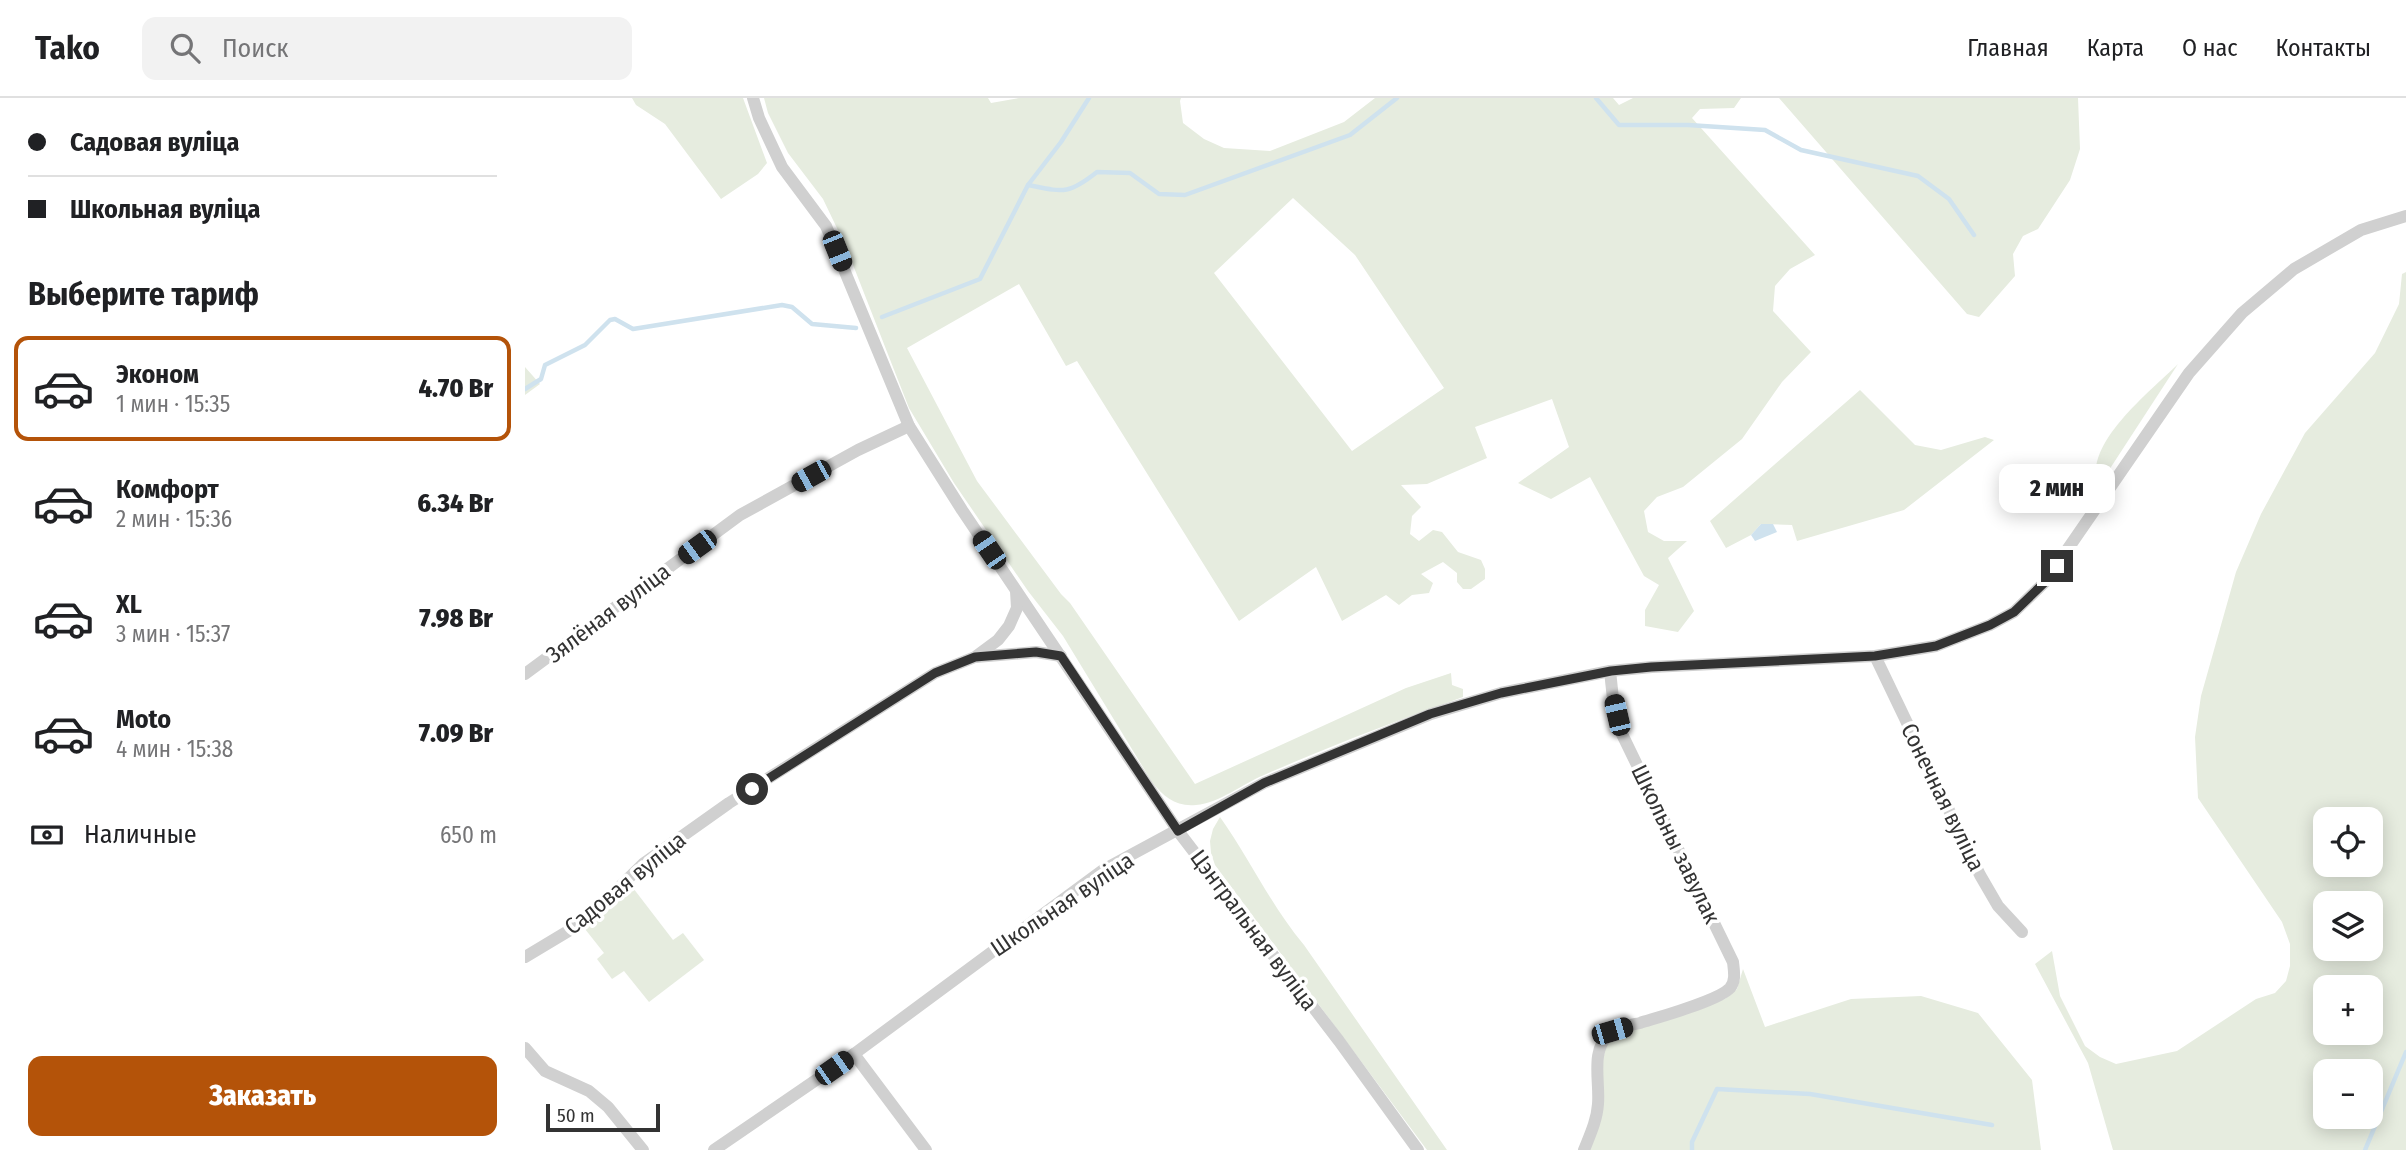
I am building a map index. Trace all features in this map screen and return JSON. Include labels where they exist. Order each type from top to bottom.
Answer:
[{"type":"street","name":"Цэнтральная вуліца","points":[[753,98],[759,118],[782,167],[826,226],[909,426],[1178,831],[1339,1041],[1417,1150]]},
{"type":"street","name":"Школьная вуліца","points":[[715,1150],[854,1054],[1104,870],[1264,783],[1430,714],[1501,693],[1611,671],[1875,656],[1936,646],[1990,625],[2014,612],[2045,582],[2189,373],[2242,313],[2294,269],[2361,230],[2406,216]]},
{"type":"street","name":"Зялёная вуліца","points":[[525,674],[740,515],[858,450],[909,426]]},
{"type":"street","name":"Садовая вуліца","points":[[525,957],[585,920],[643,864],[729,803],[935,673],[975,657],[997,640],[1009,626],[1017,608],[1016,590]]},
{"type":"street","name":"Садовая вуліца","points":[[975,657],[1036,652],[1061,656]]},
{"type":"street","name":"Сонечная вуліца","points":[[1875,656],[1980,875],[1998,906],[2022,932]]},
{"type":"street","name":"Школьны завулак","points":[[1584,1150],[1598,1105],[1598,1055],[1601,1042],[1612,1031],[1721,995],[1732,987],[1735,975],[1733,962],[1620,730],[1613,699],[1611,671]]},
{"type":"street","points":[[525,1048],[545,1071],[589,1091],[608,1107],[643,1150]]},
{"type":"street","points":[[854,1054],[926,1150]]},
{"type":"shaded area","points":[[632,98],[743,98],[767,163],[758,174],[721,199],[665,124],[636,105]]},
{"type":"shaded area","points":[[764,98],[988,98],[991,103],[1019,98],[1181,98],[1183,123],[1204,139],[1224,148],[1270,151],[1344,122],[1375,98],[1613,98],[1619,105],[1633,98],[1741,98],[1734,108],[1700,109],[1692,118],[1815,255],[1790,269],[1775,286],[1773,311],[1811,352],[1782,382],[1742,439],[1683,487],[1657,497],[1644,511],[1648,532],[1664,541],[1687,541],[1668,558],[1694,611],[1678,632],[1645,626],[1645,610],[1659,585],[1644,576],[1590,477],[1551,499],[1518,483],[1569,447],[1552,399],[1475,427],[1487,458],[1427,484],[1401,485],[1421,507],[1412,516],[1410,534],[1419,541],[1433,530],[1442,532],[1458,552],[1481,560],[1485,579],[1471,589],[1463,589],[1457,582],[1457,573],[1443,562],[1421,574],[1433,583],[1429,593],[1412,595],[1399,605],[1386,595],[1342,621],[1316,567],[1239,621],[1077,361],[1066,366],[1019,284],[907,348],[977,481],[1070,603],[1195,784],[1406,688],[1451,673],[1452,685],[1463,689],[1463,697],[1314,754],[1214,801],[1196,805],[1176,803],[1152,782],[1063,636],[1028,591],[954,483],[909,408],[846,247],[823,199],[788,153],[768,113]],"holes":[[[1293,198],[1355,255],[1444,388],[1352,451],[1214,273]]]},
{"type":"shaded area","points":[[1779,98],[2078,98],[2080,149],[2070,180],[2038,229],[2023,236],[2013,254],[2015,276],[1979,317],[1967,314]]},
{"type":"shaded area","points":[[2406,272],[2406,1150],[2113,1150],[2088,1063],[2035,964],[2052,951],[2060,996],[2085,1046],[2116,1064],[2177,1051],[2256,999],[2275,993],[2286,981],[2290,966],[2290,944],[2282,922],[2198,798],[2195,737],[2201,696],[2236,572],[2261,514],[2305,433],[2375,353],[2399,304],[2402,274]]},
{"type":"shaded area","points":[[2178,364],[2098,487],[2096,471],[2100,454],[2109,437],[2136,404]]},
{"type":"shaded area","points":[[525,367],[540,384],[525,395]]},
{"type":"shaded area","points":[[1860,390],[1915,445],[1941,450],[1985,437],[1994,440],[1904,510],[1797,541],[1792,525],[1761,524],[1751,535],[1726,548],[1710,521]]},
{"type":"shaded area","points":[[1220,817],[1281,914],[1447,1150],[1427,1150],[1215,865],[1210,841]]},
{"type":"shaded area","points":[[630,884],[673,940],[683,933],[704,960],[649,1002],[624,971],[612,979],[597,959],[604,953],[585,929]]},
{"type":"shaded area","points":[[1743,969],[1765,1027],[1851,999],[1921,996],[1978,1013],[2032,1080],[2041,1150],[1588,1150],[1606,1044],[1618,1034],[1725,999],[1737,989]]},
{"type":"water","points":[[1761,524],[1773,524],[1777,532],[1755,541],[1751,535]]},
{"type":"waterway","points":[[882,317],[980,279],[1028,185],[1061,142],[1089,98]]},
{"type":"waterway","points":[[1028,185],[1065,190],[1079,185],[1097,172],[1130,173],[1159,194],[1185,195],[1350,135],[1397,98]]},
{"type":"waterway","points":[[1596,98],[1619,125],[1688,125],[1765,130],[1801,150],[1918,176],[1949,199],[1974,235]]},
{"type":"waterway","points":[[525,389],[541,379],[545,365],[585,345],[610,320],[615,319],[633,329],[782,305],[792,307],[812,324],[856,328]]},
{"type":"waterway","points":[[2365,1150],[2406,1052]]},
{"type":"waterway","points":[[1692,1150],[1692,1142],[1717,1089],[1810,1094],[1992,1125]]},
{"type":"route","points":[[752,789],[935,673],[975,657],[1036,652],[1061,656],[1178,831],[1264,783],[1430,714],[1501,693],[1611,671],[1875,656],[1936,646],[1990,625],[2014,612],[2045,582],[2057,566]]}]
